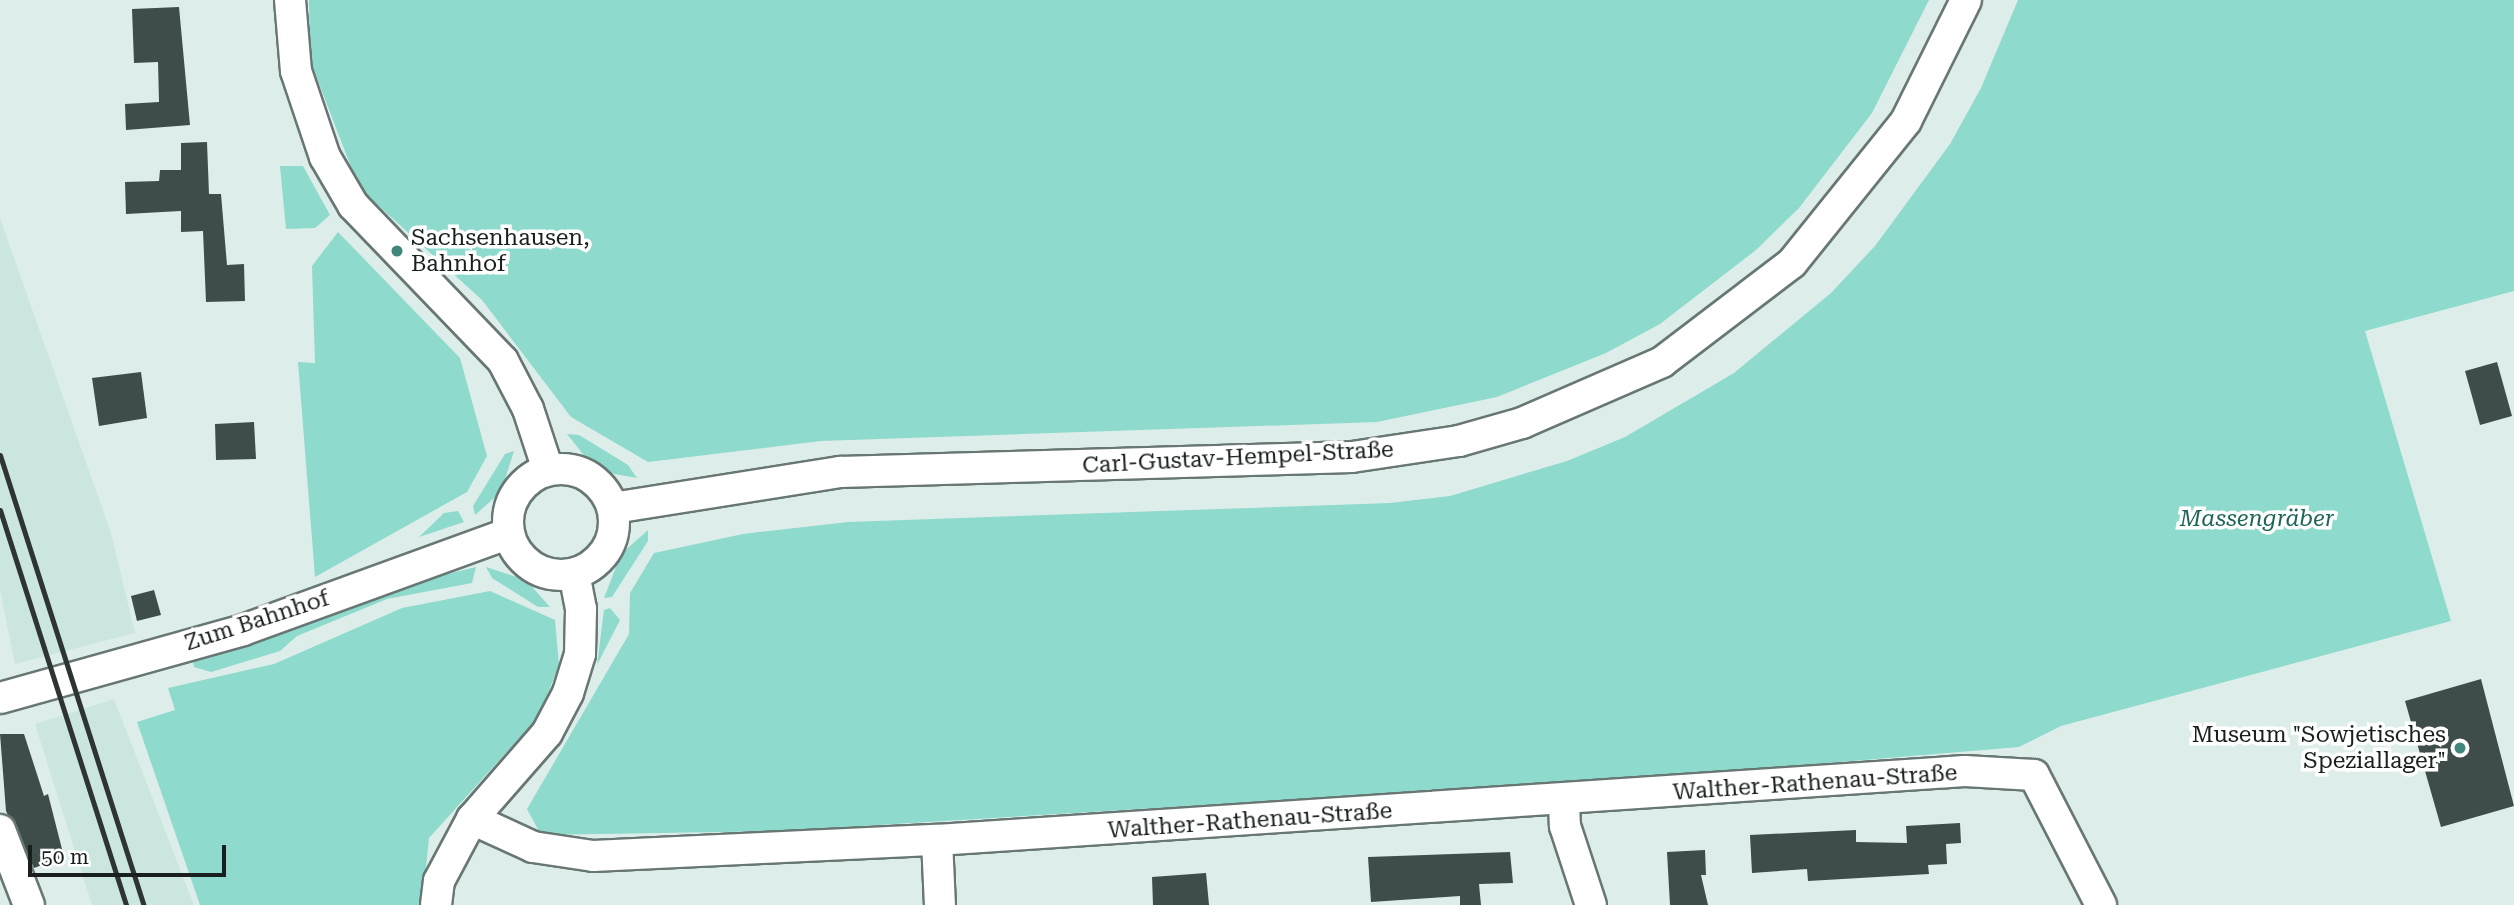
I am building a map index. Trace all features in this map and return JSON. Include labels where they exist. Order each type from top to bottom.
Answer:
[{"type":"street","points":[[290,0],[296,71],[325,157],[354,205],[503,361],[528,409],[548,470]]},
{"type":"street","name":"Carl-Gustav-Hempel-Straße","points":[[613,508],[840,472],[1352,457],[1459,442],[1522,423],[1662,362],[1792,263],[1866,178],[1906,121],[1966,0]]},
{"type":"street","points":[[548,470],[581,472],[596,481],[613,508],[615,525],[603,556],[574,574],[533,567],[509,533],[512,501],[533,477],[548,470]]},
{"type":"street","name":"Zum Bahnhof","points":[[0,698],[243,630],[509,533]]},
{"type":"street","points":[[436,905],[439,881],[472,819],[547,733],[568,693],[580,654],[581,609],[574,574]]},
{"type":"street","name":"Walther-Rathenau-Straße","points":[[472,819],[533,847],[593,856],[937,840],[1564,801],[1965,771],[2034,775],[2101,905]]},
{"type":"street","points":[[1564,801],[1566,826],[1591,905]]},
{"type":"street","points":[[0,830],[29,905]]},
{"type":"street","points":[[937,840],[940,905]]},
{"type":"shaded area","points":[[0,218],[111,533],[135,633],[15,664],[0,590]]},
{"type":"shaded area","points":[[114,699],[194,905],[92,905],[35,724]]},
{"type":"green space","points":[[309,0],[1929,0],[1872,113],[1799,208],[1756,250],[1660,324],[1606,353],[1497,397],[1377,422],[821,441],[648,462],[571,417],[482,300],[359,188],[310,60]]},
{"type":"green space","name":"Massengräber","points":[[2018,0],[2514,0],[2514,291],[2365,331],[2451,621],[2061,726],[2019,747],[1662,777],[780,831],[541,835],[527,809],[629,634],[630,593],[654,553],[743,534],[848,522],[1390,503],[1450,496],[1567,461],[1625,437],[1734,373],[1831,293],[1875,246],[1950,144],[1981,88]]},
{"type":"green space","points":[[280,166],[303,166],[330,215],[315,228],[286,229]]},
{"type":"green space","points":[[338,232],[460,358],[487,456],[467,492],[315,577],[298,362],[315,363],[312,266]]},
{"type":"green space","points":[[567,434],[579,435],[628,465],[637,478],[614,474],[586,458]]},
{"type":"green space","points":[[514,451],[501,492],[475,515],[473,506],[505,454]]},
{"type":"green space","points":[[458,511],[464,522],[419,537],[444,513]]},
{"type":"green space","points":[[648,530],[648,541],[612,597],[604,598],[621,554]]},
{"type":"green space","points":[[476,567],[472,583],[387,599],[297,636],[280,651],[211,672],[194,667],[192,656],[263,640],[395,587]]},
{"type":"green space","points":[[486,567],[526,580],[550,607],[538,607],[492,578]]},
{"type":"green space","points":[[490,591],[555,620],[559,665],[539,716],[429,838],[422,905],[200,905],[137,722],[175,710],[168,688],[274,664],[402,608]]},
{"type":"green space","points":[[610,608],[620,620],[597,665],[604,610]]},
{"type":"building","points":[[179,7],[190,125],[126,130],[125,104],[159,102],[158,62],[134,63],[132,9]]},
{"type":"building","points":[[207,142],[209,194],[221,194],[227,265],[244,264],[245,301],[206,302],[203,231],[181,232],[181,211],[126,214],[125,182],[159,181],[160,170],[181,170],[181,143]]},
{"type":"building","points":[[2497,362],[2512,416],[2480,425],[2465,371]]},
{"type":"building","points":[[141,372],[147,418],[99,426],[92,378]]},
{"type":"building","points":[[254,422],[256,459],[216,460],[215,424]]},
{"type":"building","points":[[154,590],[161,615],[137,621],[131,596]]},
{"type":"building","name":"Museum \"Sowjetisches Speziallager\"","points":[[2481,679],[2514,806],[2441,827],[2405,701]]},
{"type":"building","points":[[0,734],[24,734],[44,796],[48,794],[64,857],[34,868],[6,811]]},
{"type":"building","points":[[1960,823],[1961,843],[1946,844],[1947,864],[1928,865],[1929,874],[1808,881],[1807,869],[1752,873],[1750,835],[1856,830],[1856,842],[1907,843],[1906,826]]},
{"type":"building","points":[[1705,850],[1706,875],[1701,875],[1708,905],[1670,905],[1667,852]]},
{"type":"building","points":[[1510,852],[1513,883],[1479,884],[1481,905],[1460,905],[1460,896],[1371,902],[1368,857]]},
{"type":"building","points":[[1206,873],[1209,905],[1153,905],[1152,877]]},
{"type":"railway","points":[[0,455],[144,905]]},
{"type":"railway","points":[[0,510],[126,905]]},
{"type":"place","name":"Sachsenhausen, Bahnhof","points":[[397,251]]},
{"type":"place","name":"Museum \"Sowjetisches Speziallager\"","points":[[2460,748]]}]
